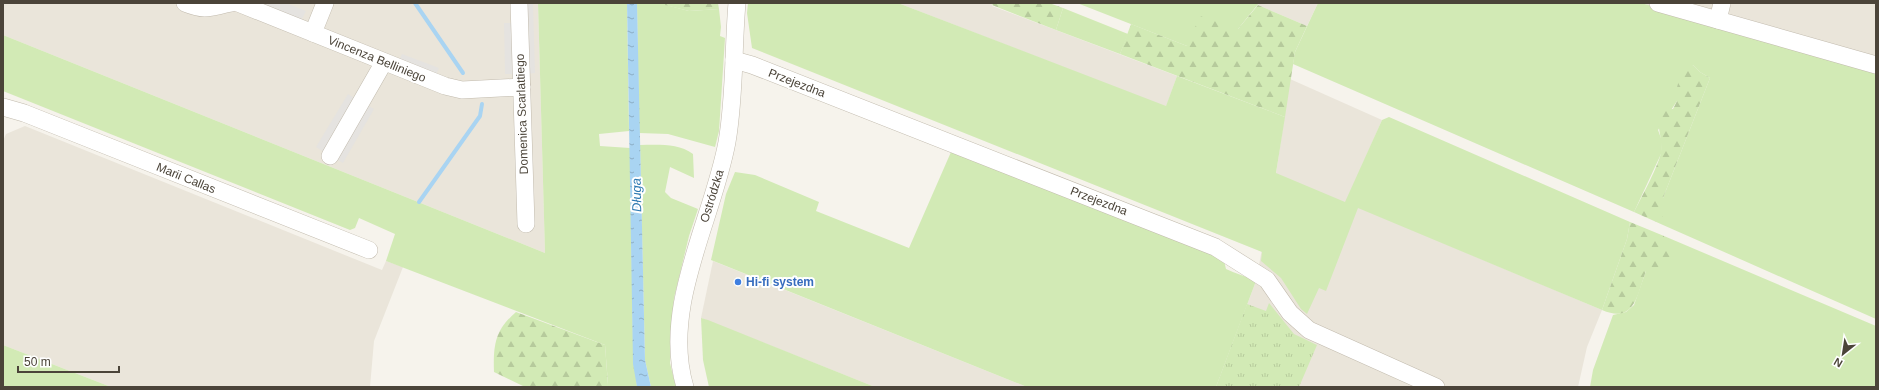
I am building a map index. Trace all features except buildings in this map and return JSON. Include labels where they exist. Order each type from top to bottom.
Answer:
[{"type":"street","points":[[185,3],[200,9],[210,9],[232,3]]},
{"type":"street","name":"Vincenza Belliniego","points":[[238,3],[454,89],[522,87]]},
{"type":"street","points":[[313,33],[325,3]]},
{"type":"street","name":"Domenica Scarlattiego","points":[[520,3],[526,224]]},
{"type":"street","name":"Ostródzka","points":[[685,387],[680,344],[686,286],[699,237],[720,172],[727,142],[737,3]]},
{"type":"street","points":[[1658,3],[1876,65]]},
{"type":"street","points":[[1718,20],[1722,3]]},
{"type":"street","name":"Przejezdna","points":[[734,60],[752,65],[1215,246],[1267,280],[1282,298],[1290,313],[1308,330],[1436,387]]},
{"type":"street","points":[[330,156],[384,62]]},
{"type":"street","name":"Marii Callas","points":[[3,107],[10,107],[369,250]]},
{"type":"shaded area","points":[[3,3],[538,3],[545,253],[3,35]]},
{"type":"shaded area","points":[[252,3],[286,3],[306,11],[300,23]]},
{"type":"shaded area","points":[[524,3],[533,3],[535,73],[526,74]]},
{"type":"shaded area","points":[[898,3],[993,3],[992,6],[1177,76],[1166,107]]},
{"type":"shaded area","points":[[1259,3],[1318,3],[1307,26],[1258,5]]},
{"type":"shaded area","points":[[1641,3],[1876,3],[1876,69]]},
{"type":"shaded area","points":[[504,23],[513,23],[515,74],[505,74]]},
{"type":"shaded area","points":[[402,54],[439,68],[435,77],[398,62]]},
{"type":"shaded area","points":[[1290,79],[1382,120],[1346,202],[1602,310],[1587,347],[1578,387],[1216,387],[1256,281],[1276,174]]},
{"type":"shaded area","points":[[348,94],[374,109],[343,163],[316,147]]},
{"type":"shaded area","points":[[25,126],[382,270],[386,261],[403,267],[374,341],[370,387],[111,387],[3,345],[3,141],[6,134]]},
{"type":"shaded area","points":[[713,261],[1027,387],[875,387],[701,318]]},
{"type":"green space","points":[[538,3],[627,3],[629,131],[599,134],[600,146],[630,148],[633,341],[637,387],[606,387],[608,384],[605,345],[386,261],[395,234],[359,218],[355,228],[350,230],[3,91],[3,35],[545,253]]},
{"type":"green space","points":[[637,3],[665,3],[666,5],[689,11],[719,9],[721,27],[720,36],[725,38],[719,131],[715,147],[668,134],[639,133]]},
{"type":"green space","points":[[665,3],[718,3],[719,9],[689,11],[665,5]]},
{"type":"green space","points":[[748,3],[898,3],[1166,106],[1177,76],[1285,117],[1276,173],[1345,202],[1382,120],[1389,117],[1630,222],[1627,239],[1602,310],[1358,208],[1326,291],[1319,288],[1307,314],[1301,309],[1281,278],[1261,261],[1262,252],[752,48],[747,13]]},
{"type":"green space","points":[[993,3],[1049,3],[1063,8],[1056,30],[992,5]]},
{"type":"green space","points":[[1077,3],[1259,3],[1238,29],[1187,46]]},
{"type":"green space","points":[[1318,3],[1641,3],[1876,69],[1876,319],[1663,225],[1663,198],[1710,78],[1700,72],[1693,65],[1677,87],[1677,101],[1658,130],[1662,141],[1661,154],[1634,212],[1293,64],[1295,52]]},
{"type":"green space","points":[[1258,5],[1307,26],[1295,52],[1285,117],[1120,54],[1131,24],[1187,46],[1200,16],[1238,29]]},
{"type":"green space","points":[[1063,8],[1128,34],[1120,54],[1056,30]]},
{"type":"green space","points":[[1693,65],[1700,72],[1710,78],[1663,198],[1663,225],[1634,212],[1660,157],[1661,146],[1658,120],[1660,109],[1673,109],[1677,101],[1677,87],[1683,68]]},
{"type":"green space","points":[[640,145],[674,146],[687,150],[693,154],[694,178],[670,167],[665,192],[671,198],[698,209],[689,236],[674,298],[670,363],[676,387],[651,387],[645,360]]},
{"type":"green space","points":[[951,152],[1209,253],[1224,261],[1226,269],[1256,281],[1216,387],[1027,387],[711,260],[726,194],[735,172],[755,175],[819,202],[816,211],[909,248]]},
{"type":"green space","points":[[1630,222],[1664,236],[1664,246],[1672,252],[1672,260],[1665,271],[1657,275],[1646,271],[1637,298],[1633,305],[1622,313],[1613,313],[1602,310],[1627,239]]},
{"type":"green space","points":[[1664,236],[1876,326],[1876,387],[1590,387],[1593,370],[1613,315],[1626,312],[1634,305],[1646,271],[1664,246]]},
{"type":"green space","points":[[1269,303],[1294,334],[1317,345],[1299,387],[1216,387],[1247,304],[1266,311]]},
{"type":"green space","points":[[516,312],[605,345],[608,385],[606,387],[525,387],[494,372],[494,354],[497,339],[504,325]]},
{"type":"green space","points":[[701,318],[875,387],[709,387],[703,360]]},
{"type":"green space","points":[[3,345],[111,387],[3,387]]},
{"type":"water","name":"Długa","points":[[627,3],[637,3],[645,360],[651,387],[637,387],[633,364]]},
{"type":"waterway","points":[[415,3],[463,73]]},
{"type":"waterway","points":[[419,202],[480,116],[482,104]]},
{"type":"place","name":"Hi-fi system","points":[[738,282]]}]
